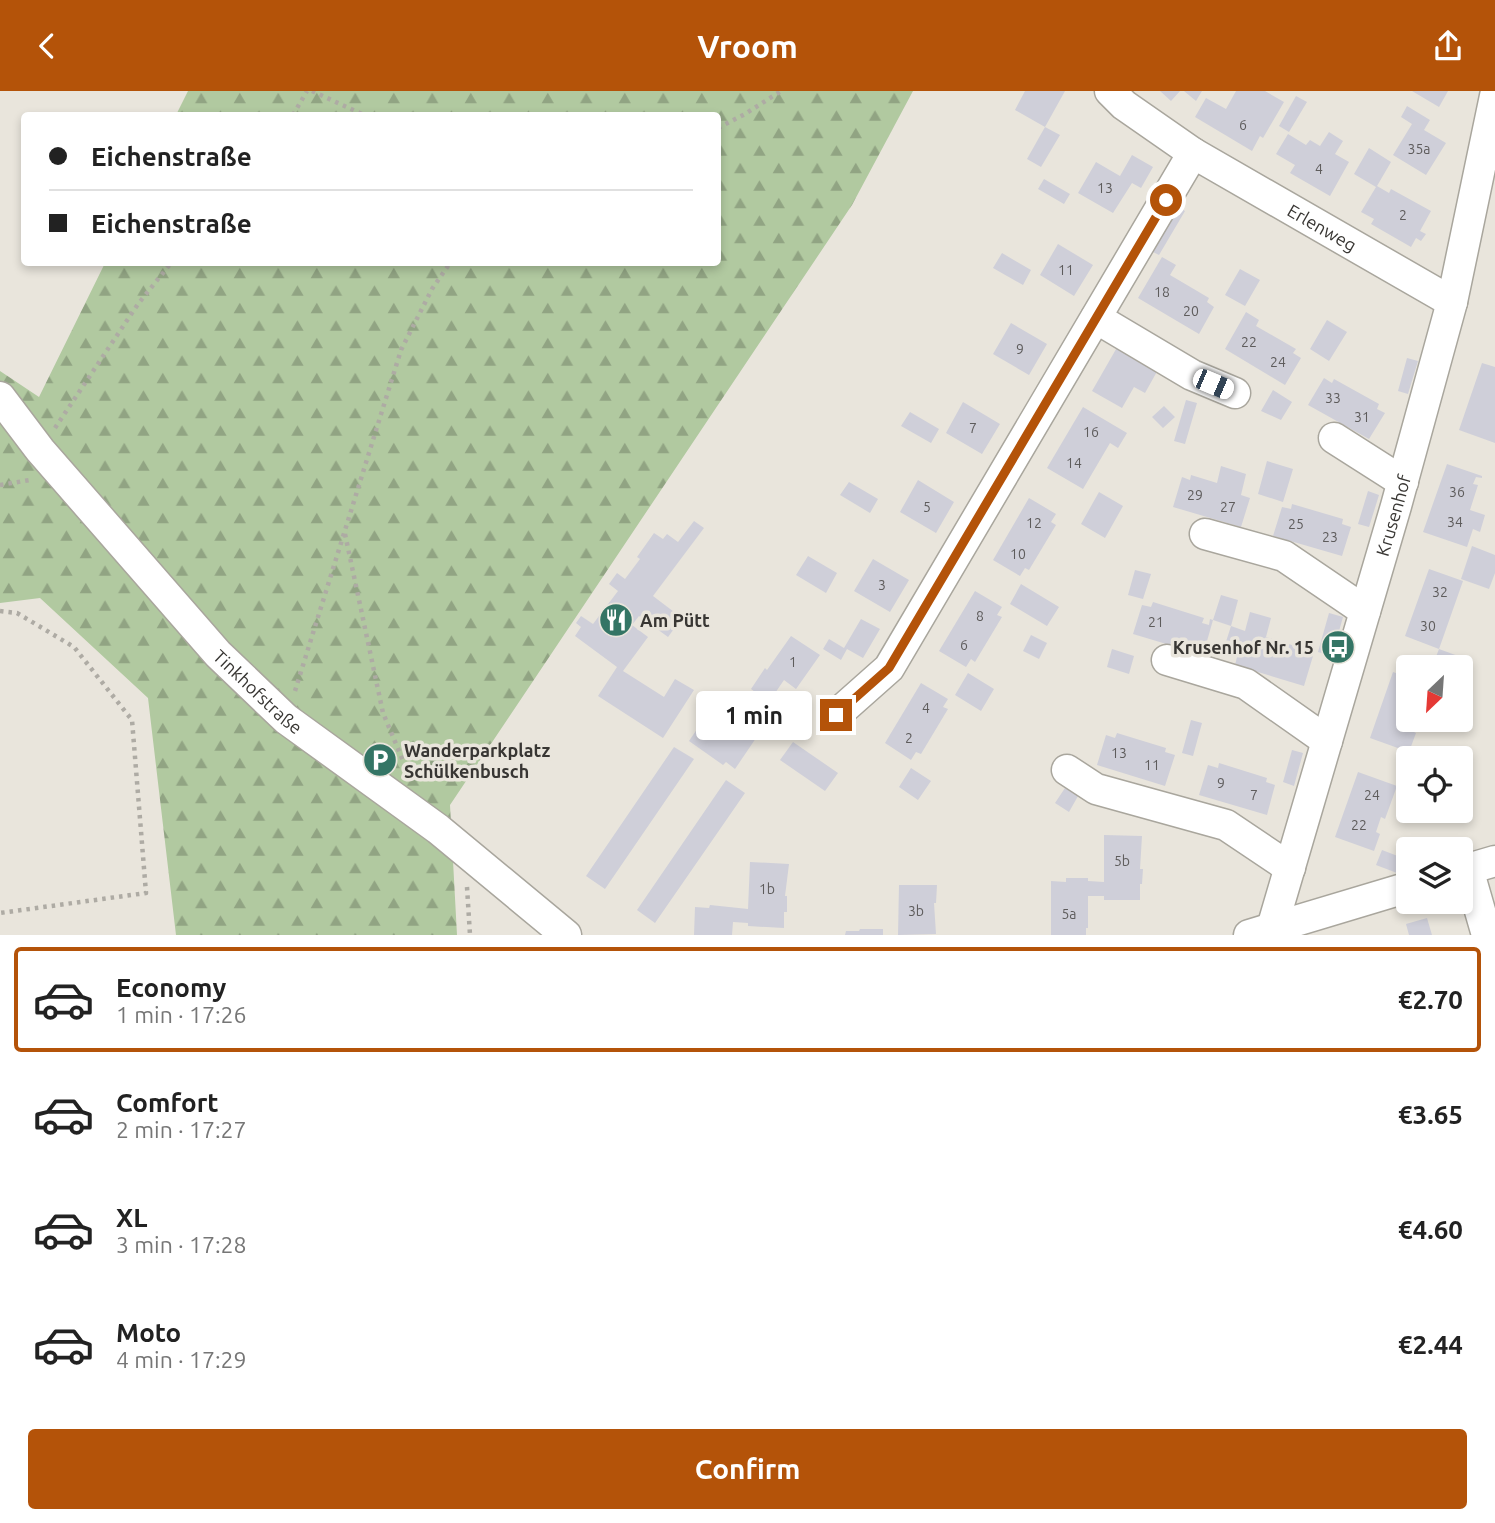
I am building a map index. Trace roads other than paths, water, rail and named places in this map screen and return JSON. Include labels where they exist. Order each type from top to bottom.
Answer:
[{"type":"street","name":"Erlenweg","points":[[1110,91],[1124,105],[1193,153],[1452,302]]},
{"type":"street","name":"Krusenhof","points":[[1261,932],[1290,868],[1403,482],[1452,302],[1495,96]]},
{"type":"street","points":[[836,715],[889,668],[1193,153]]},
{"type":"street","points":[[1096,318],[1192,375],[1235,393]]},
{"type":"street","name":"Tinkhofstraße","points":[[0,397],[40,450],[218,654],[286,719],[438,829],[566,935]]},
{"type":"street","points":[[1334,438],[1403,482]]},
{"type":"street","points":[[1205,534],[1284,556],[1365,611]]},
{"type":"street","points":[[1167,660],[1246,684],[1327,741]]},
{"type":"street","points":[[1067,770],[1096,789],[1226,825],[1290,868]]},
{"type":"street","points":[[1475,867],[1487,935]]},
{"type":"street","name":"Krusenhof","points":[[1261,932],[1339,922],[1396,894]]},
{"type":"place","name":"Am Pütt","points":[[616,620]]},
{"type":"place","name":"Krusenhof Nr. 15","points":[[1338,647]]},
{"type":"place","name":"Wanderparkplatz Schülkenbusch","points":[[380,760]]}]
